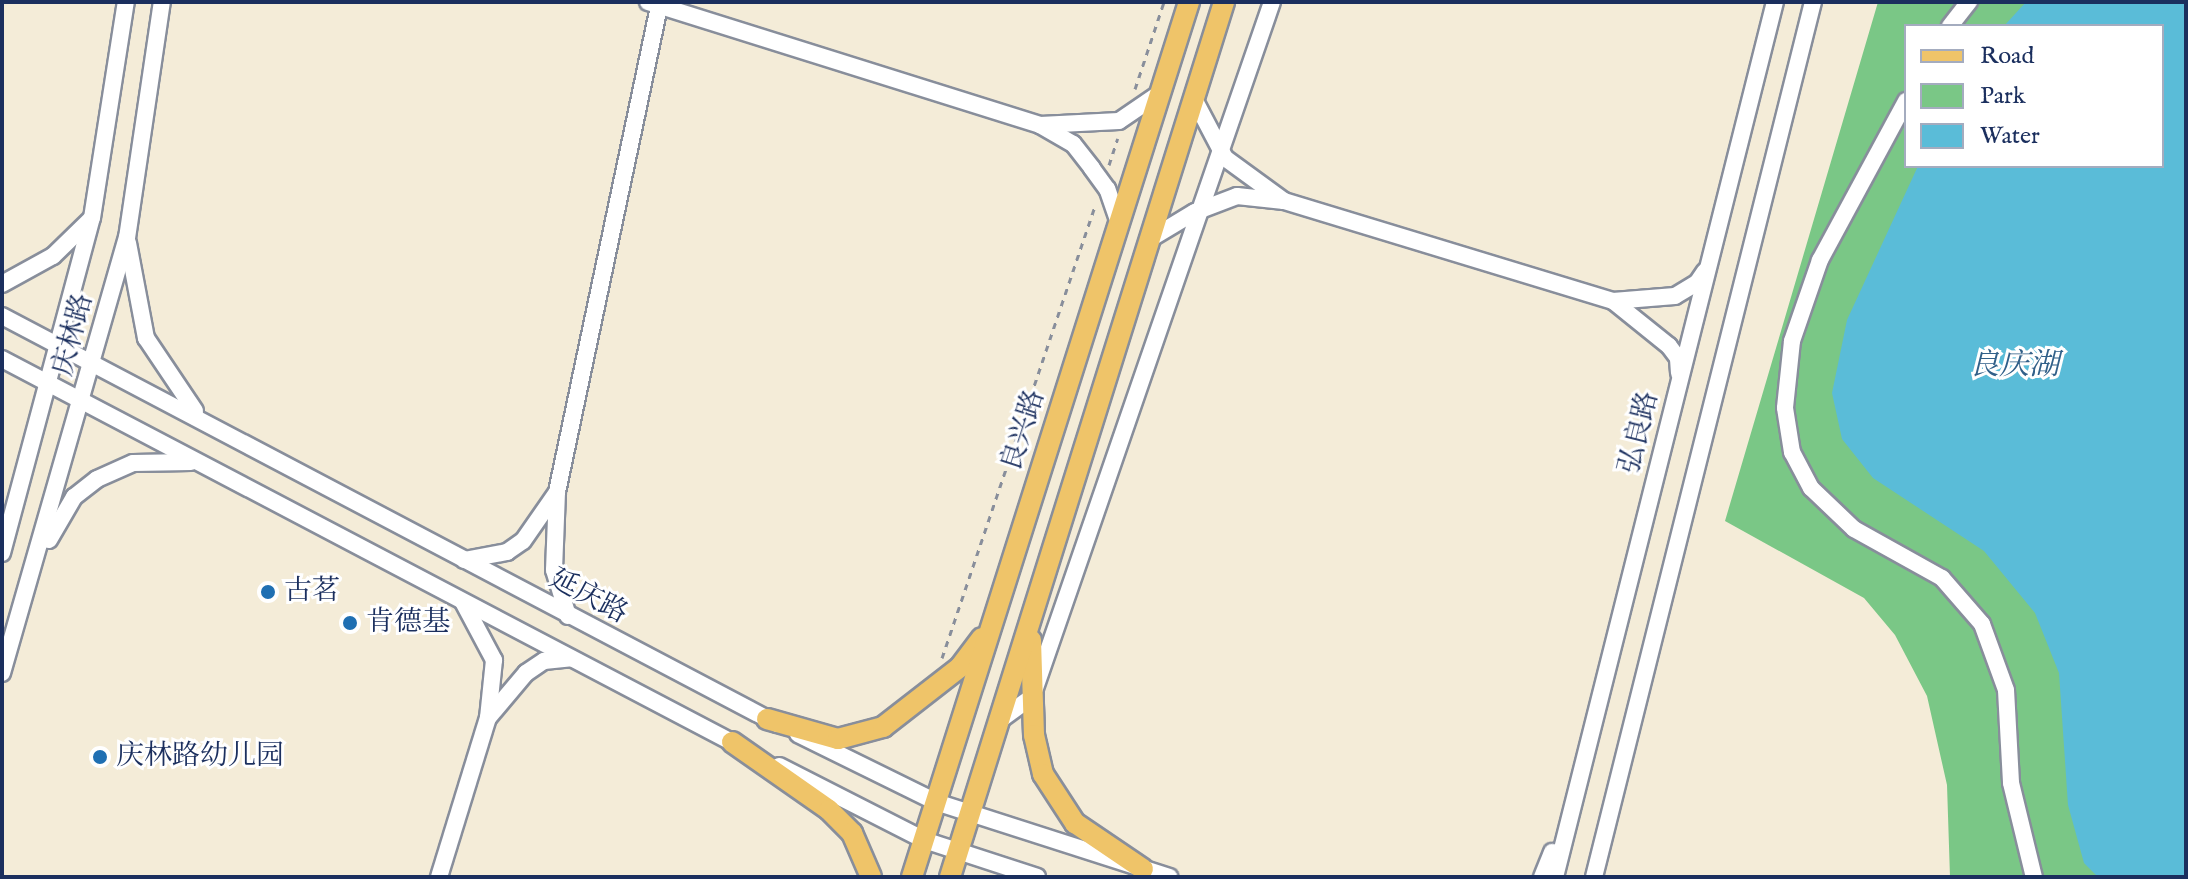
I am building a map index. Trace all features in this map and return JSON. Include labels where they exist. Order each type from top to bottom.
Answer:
[{"type":"main road","name":"良兴路","points":[[912,877],[1189,2]]},
{"type":"main road","points":[[950,877],[1224,2]]},
{"type":"main road","points":[[1030,623],[1032,697],[1043,774],[1056,800],[1075,823],[1143,869]]},
{"type":"main road","points":[[767,719],[838,739],[883,727],[960,667],[992,625]]},
{"type":"main road","points":[[732,742],[829,810],[852,833],[871,877]]},
{"type":"street","name":"庆林路","points":[[2,553],[50,386],[92,218],[126,2]]},
{"type":"street","name":"庆林路","points":[[2,673],[83,401],[127,238],[162,2]]},
{"type":"street","points":[[1000,720],[1032,697],[1272,2]]},
{"type":"street","name":"弘良路","points":[[1555,877],[1775,2]]},
{"type":"street","points":[[1594,877],[1813,2]]},
{"type":"street","points":[[1952,24],[1969,2]]},
{"type":"street","points":[[568,616],[554,570],[557,492],[656,3],[1040,125],[1073,144],[1103,183],[1119,223]]},
{"type":"street","points":[[1040,125],[1100,125],[1125,116],[1160,93]]},
{"type":"street","points":[[1194,99],[1221,150],[1238,172],[1284,201]]},
{"type":"street","points":[[1904,105],[1820,260],[1792,341],[1785,408],[1792,452],[1811,488],[1854,529],[1942,578],[1982,624],[2006,690],[2011,783],[2034,877]]},
{"type":"street","points":[[1150,239],[1200,210],[1237,196],[1284,201],[1613,301],[1675,296],[1697,283],[1709,266]]},
{"type":"street","points":[[2,284],[53,256],[92,218]]},
{"type":"street","points":[[127,238],[146,338],[198,416]]},
{"type":"street","points":[[1613,301],[1669,346],[1678,358],[1680,380]]},
{"type":"street","name":"延庆路","points":[[2,316],[61,343],[568,616],[936,802],[1169,877]]},
{"type":"street","points":[[2,359],[924,840],[1037,877]]},
{"type":"street","points":[[36,562],[74,497],[97,479],[133,463],[198,462]]},
{"type":"street","points":[[464,560],[507,552],[523,541],[557,492]]},
{"type":"street","points":[[439,877],[488,718],[494,660],[462,601]]},
{"type":"street","points":[[488,718],[526,673],[544,661],[571,658]]},
{"type":"street","points":[[1542,877],[1574,798]]},
{"type":"path","points":[[940,663],[1164,2]]},
{"type":"green space","name":"良庆湖","points":[[1878,2],[2186,2],[2186,877],[1950,877],[1947,785],[1927,696],[1895,635],[1864,598],[1725,521]]},
{"type":"water","name":"良庆湖","points":[[2026,2],[2186,2],[2186,877],[2098,877],[2084,863],[2068,805],[2059,673],[2035,613],[1984,551],[1873,478],[1842,439],[1832,393],[1847,320],[1917,168],[2164,168],[2164,24],[2006,24]]},
{"type":"place","name":"古茗","points":[[268,592]]},
{"type":"place","name":"肯德基","points":[[350,623]]},
{"type":"place","name":"庆林路幼儿园","points":[[100,757]]}]
